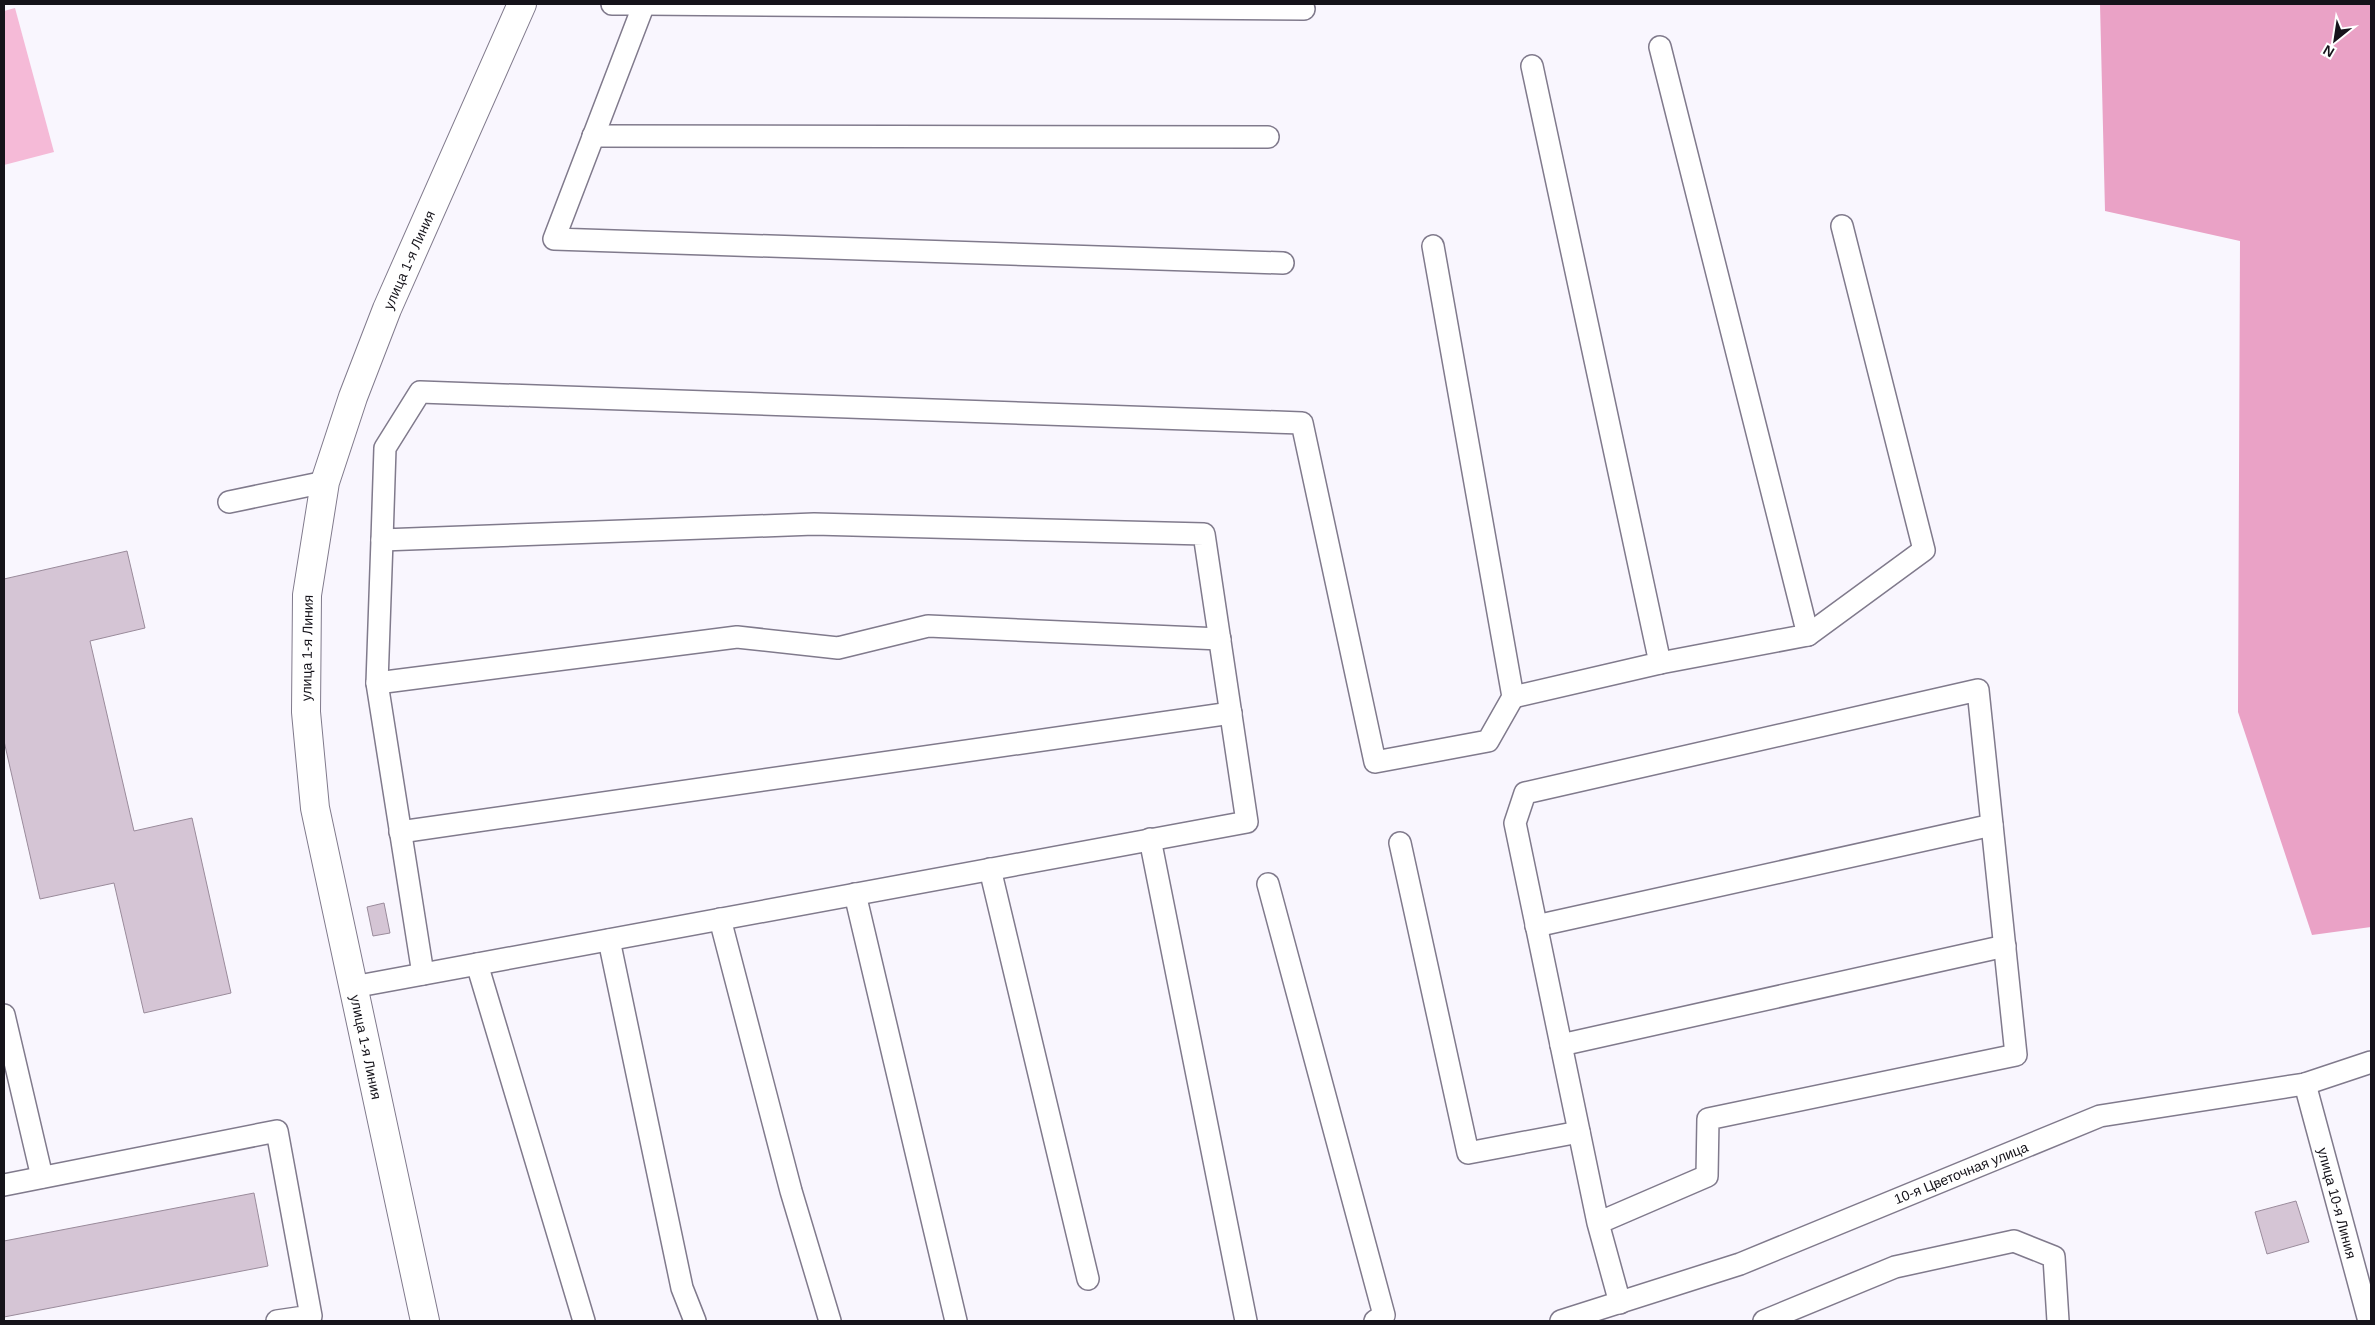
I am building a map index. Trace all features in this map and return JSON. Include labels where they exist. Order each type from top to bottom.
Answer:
[{"type":"main road","name":"улица 1-я Линия","points":[[424,1321],[315,808],[306,712],[307,595],[325,482],[353,397],[387,309],[522,4]]},
{"type":"lane","points":[[612,4],[1304,9]]},
{"type":"lane","points":[[644,4],[554,239],[1284,264]]},
{"type":"lane","points":[[1660,47],[1808,635]]},
{"type":"lane","points":[[1532,66],[1660,663]]},
{"type":"lane","points":[[593,136],[1268,136]]},
{"type":"lane","points":[[1513,697],[1660,663],[1808,635],[1924,550],[1842,226]]},
{"type":"lane","points":[[424,974],[377,683],[385,448],[420,392],[1302,423],[1375,762],[1488,741],[1513,697],[1432,246]]},
{"type":"lane","points":[[229,502],[325,482]]},
{"type":"lane","points":[[353,987],[1247,822],[1204,534],[814,524],[382,540]]},
{"type":"lane","points":[[377,683],[737,637],[838,648],[928,626],[1220,639]]},
{"type":"lane","points":[[1598,1223],[1707,1176],[1708,1119],[2016,1055],[1978,690],[1525,793],[1515,823],[1598,1223],[1620,1302]]},
{"type":"lane","points":[[400,832],[1231,713]]},
{"type":"lane","points":[[1536,926],[1992,825]]},
{"type":"lane","points":[[1150,839],[1246,1321]]},
{"type":"lane","points":[[1400,843],[1468,1153],[1580,1132]]},
{"type":"lane","points":[[990,869],[1088,1278]]},
{"type":"lane","points":[[1268,884],[1384,1315],[1375,1321]]},
{"type":"lane","points":[[855,894],[956,1321]]},
{"type":"lane","points":[[720,919],[791,1191],[830,1321]]},
{"type":"lane","points":[[609,940],[682,1288],[695,1321]]},
{"type":"lane","points":[[1561,1044],[2005,946]]},
{"type":"lane","points":[[477,964],[584,1321]]},
{"type":"lane","points":[[4,1015],[42,1177]]},
{"type":"lane","name":"10-я Цветочная улица","points":[[1561,1321],[1740,1264],[2100,1116],[2305,1084],[2371,1062]]},
{"type":"lane","name":"улица 10-я Линия","points":[[2305,1084],[2369,1321]]},
{"type":"lane","points":[[4,1185],[277,1131],[311,1316],[277,1321]]},
{"type":"lane","points":[[1764,1321],[1895,1267],[2014,1241],[2054,1257],[2058,1321]]},
{"type":"shaded area","points":[[2100,4],[2371,4],[2371,927],[2312,935],[2238,712],[2240,241],[2105,211]]},
{"type":"shaded area","points":[[15,8],[54,152],[4,165],[4,11]]},
{"type":"building","points":[[127,551],[145,628],[90,641],[134,831],[192,818],[231,993],[144,1013],[114,883],[40,899],[4,741],[4,579]]},
{"type":"building","points":[[384,903],[390,933],[373,936],[367,907]]},
{"type":"building","points":[[254,1193],[268,1266],[4,1317],[4,1241]]},
{"type":"building","points":[[2296,1201],[2309,1242],[2267,1254],[2255,1212]]}]
